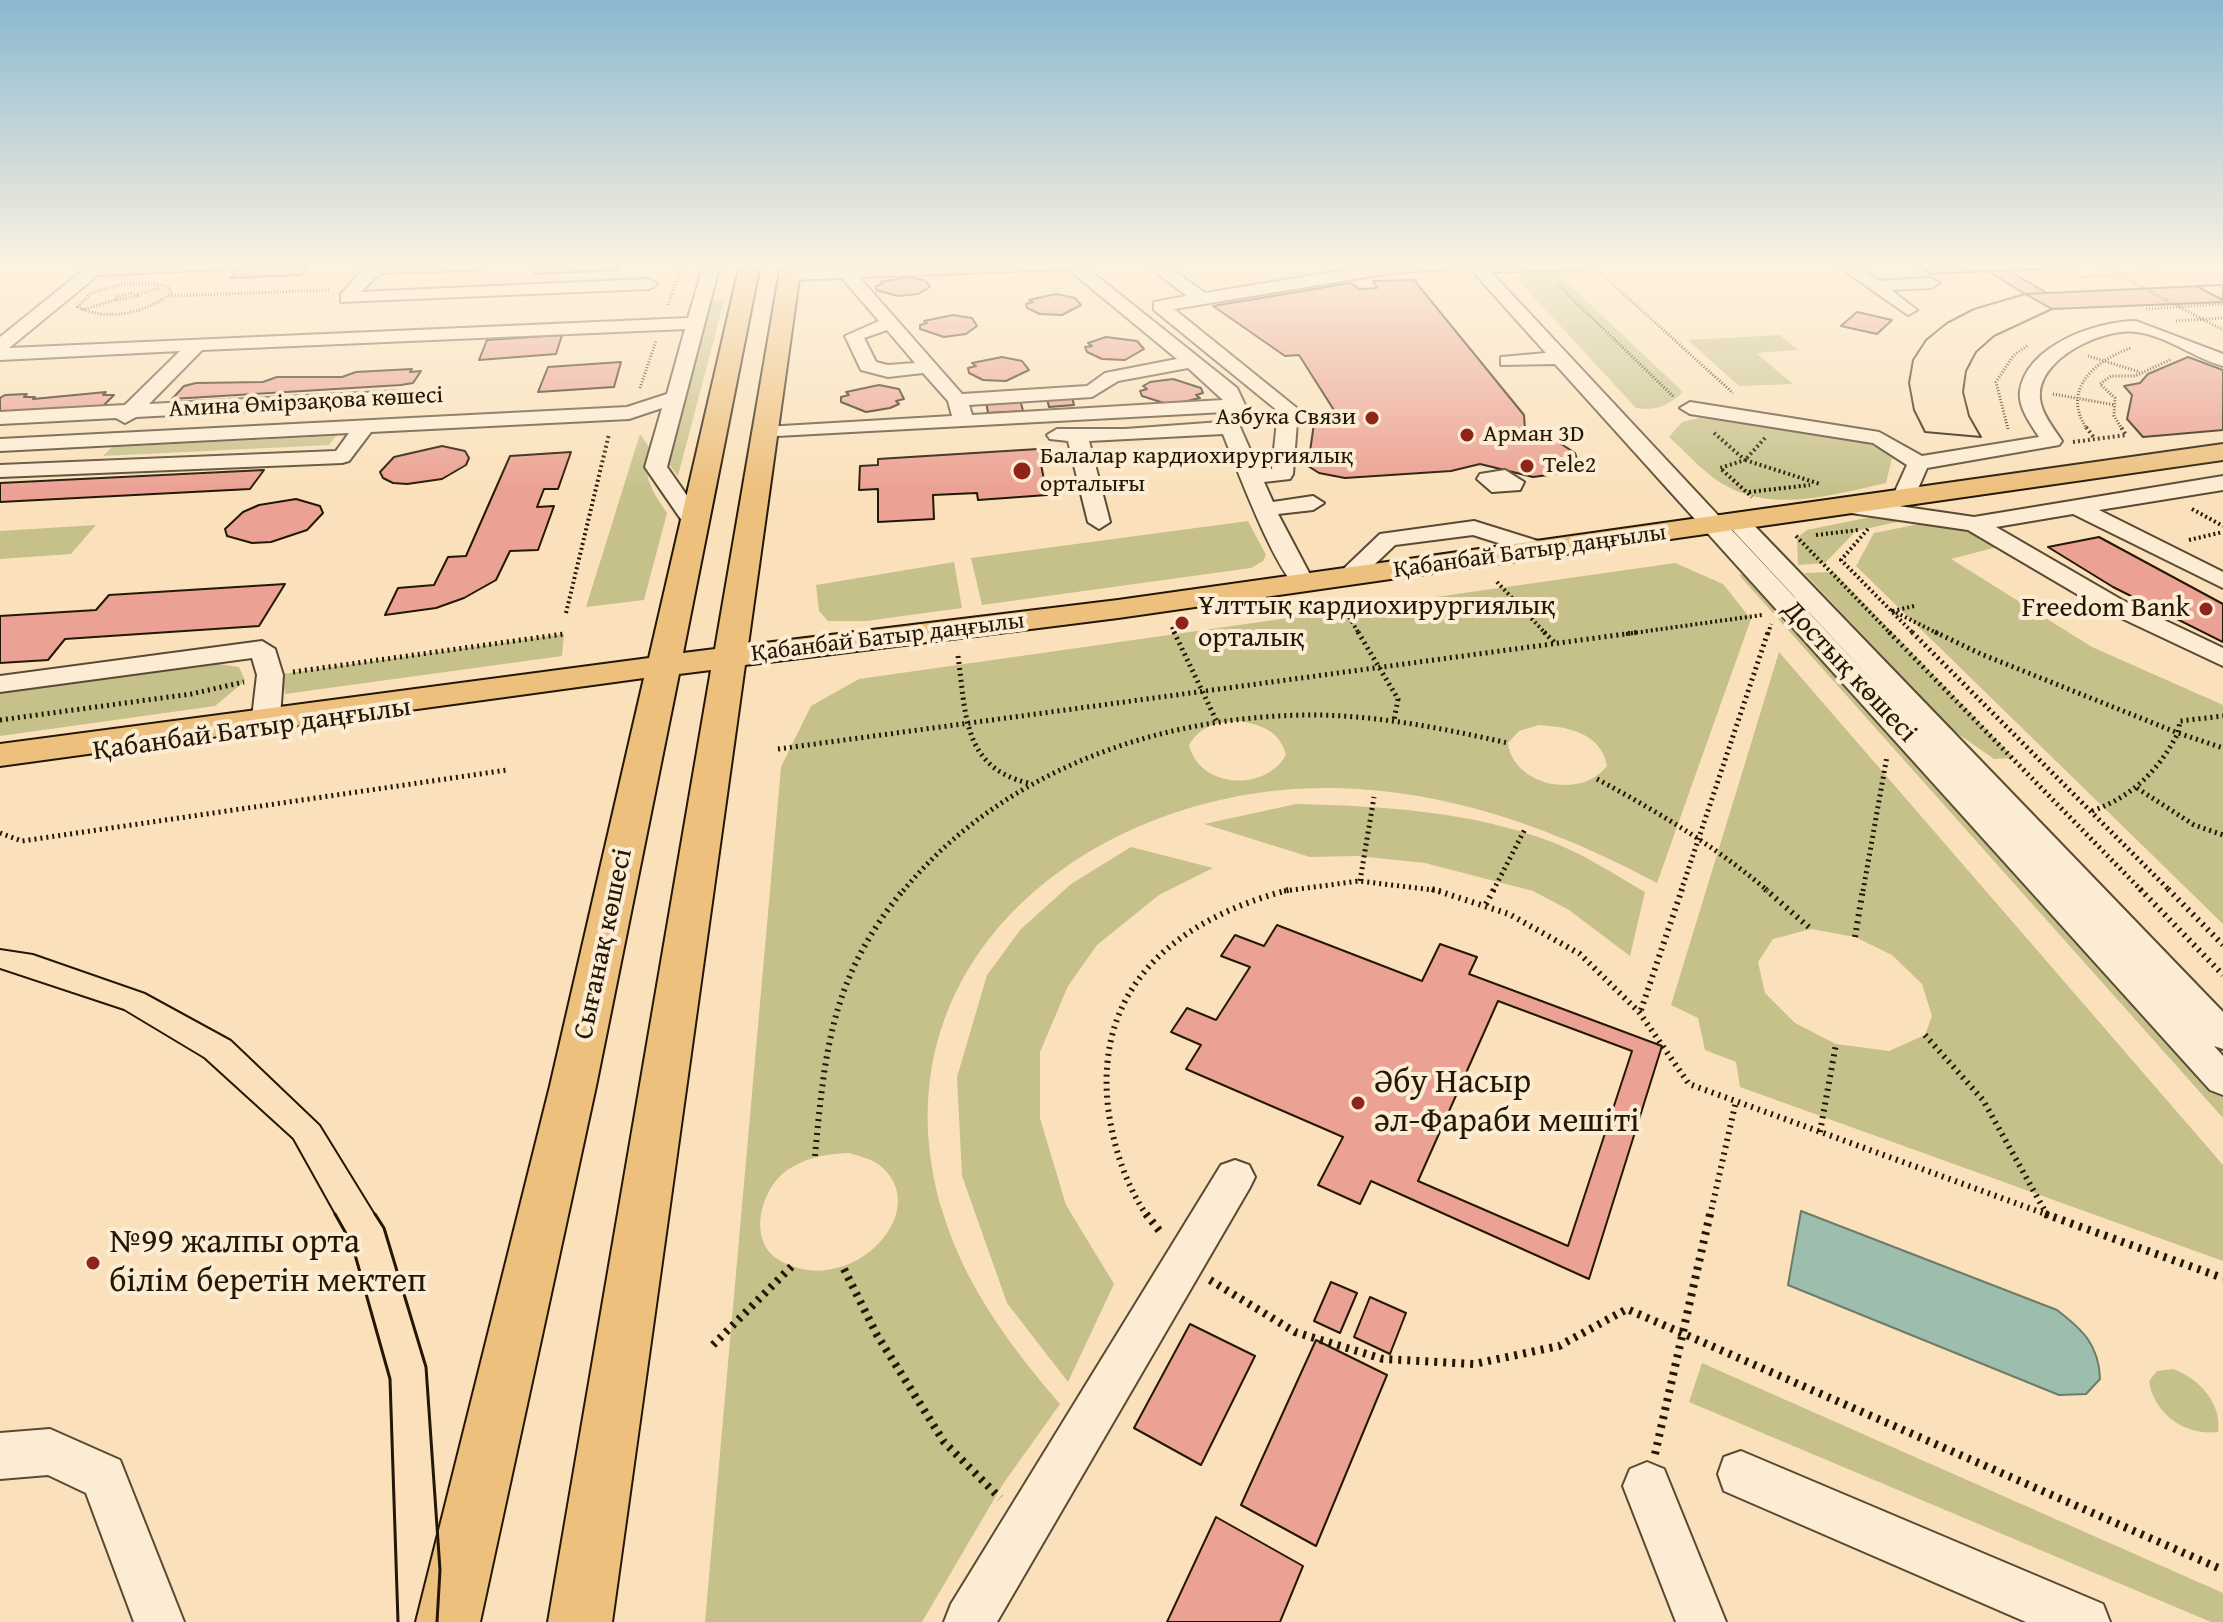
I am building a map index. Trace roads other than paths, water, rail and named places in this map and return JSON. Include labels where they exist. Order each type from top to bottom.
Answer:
[{"type":"main road","name":"Сығанақ көшесі","points":[[448,1622],[573,1086],[665,666],[695,523],[721,340]]},
{"type":"main road","points":[[580,1622],[779,340]]},
{"type":"main road","name":"Қабанбай Батыр даңғылы","points":[[0,755],[550,680],[1303,584],[1345,590],[1543,550],[1736,516],[1859,518],[1903,498],[2223,452]]},
{"type":"main road","name":"Қабанбай Батыр даңғылы","points":[[0,766],[474,699],[550,680]]},
{"type":"street","points":[[0,354],[267,340]]},
{"type":"street","points":[[691,340],[656,467],[695,523]]},
{"type":"street","points":[[856,340],[868,366],[888,371],[929,367]]},
{"type":"street","points":[[905,340],[957,400],[964,421]]},
{"type":"street","points":[[1166,340],[1230,392],[1235,405],[1230,427],[1270,521],[1303,584]]},
{"type":"street","points":[[1202,340],[1288,409],[1282,474],[1252,477]]},
{"type":"street","name":"Достық көшесі","points":[[1545,340],[1560,358],[1736,516]]},
{"type":"street","name":"Достық көшесі","points":[[1559,340],[1736,516],[2218,1058]]},
{"type":"street","points":[[1683,403],[1879,438],[1918,463],[2052,441],[2034,412],[2030,390],[2042,365],[2081,340]]},
{"type":"street","points":[[2170,340],[2223,360]]},
{"type":"street","points":[[100,440],[197,345]]},
{"type":"street","points":[[0,373],[399,355]]},
{"type":"street","points":[[1508,361],[1560,358]]},
{"type":"street","points":[[957,400],[1092,391],[1112,377],[1193,361]]},
{"type":"street","points":[[0,418],[402,397]]},
{"type":"street","name":"Амина Өмірзақова көшесі","points":[[0,445],[365,426],[481,412],[618,417],[676,397]]},
{"type":"street","points":[[765,433],[1235,405]]},
{"type":"street","points":[[618,417],[655,420],[665,436]]},
{"type":"street","points":[[0,471],[342,457],[365,426]]},
{"type":"street","points":[[869,444],[1077,434],[1125,435],[1230,427]]},
{"type":"street","points":[[1077,434],[1099,522]]},
{"type":"street","points":[[1903,498],[1918,463]]},
{"type":"street","points":[[1859,518],[1924,518],[1974,524],[2223,483]]},
{"type":"street","points":[[1267,509],[1313,503]]},
{"type":"street","points":[[2076,507],[2223,581]]},
{"type":"street","points":[[1974,524],[2113,605],[2223,658]]},
{"type":"street","points":[[0,684],[262,649],[270,675],[266,718]]},
{"type":"street","points":[[969,1622],[1235,1177]]},
{"type":"street","points":[[0,1456],[50,1452],[103,1477],[159,1622]]},
{"type":"street","points":[[1741,1474],[2085,1622]]},
{"type":"street","points":[[1647,1486],[1701,1622]]},
{"type":"tram line","points":[[0,949],[33,954],[145,993],[231,1040],[320,1125],[376,1216]]},
{"type":"tram line","points":[[0,969],[124,1010],[204,1058],[293,1139],[336,1216]]},
{"type":"tram line","points":[[335,1214],[352,1244],[390,1379],[398,1622]]},
{"type":"tram line","points":[[375,1214],[384,1228],[426,1367],[440,1570],[437,1622]]},
{"type":"place","name":"Азбука Связи","points":[[1372,418]]},
{"type":"place","name":"Арман 3D","points":[[1467,435]]},
{"type":"place","name":"Tele2","points":[[1527,466]]},
{"type":"place","name":"Балалар кардиохирургиялық орталығы","points":[[1022,471]]},
{"type":"place","name":"Freedom Bank","points":[[2206,609]]},
{"type":"place","name":"Ұлттық кардиохирургиялық орталық","points":[[1182,623]]},
{"type":"place","name":"Әбу Насыр әл-Фараби мешіті","points":[[1358,1103]]},
{"type":"place","name":"№99 жалпы орта білім беретін мектеп","points":[[93,1263]]}]
